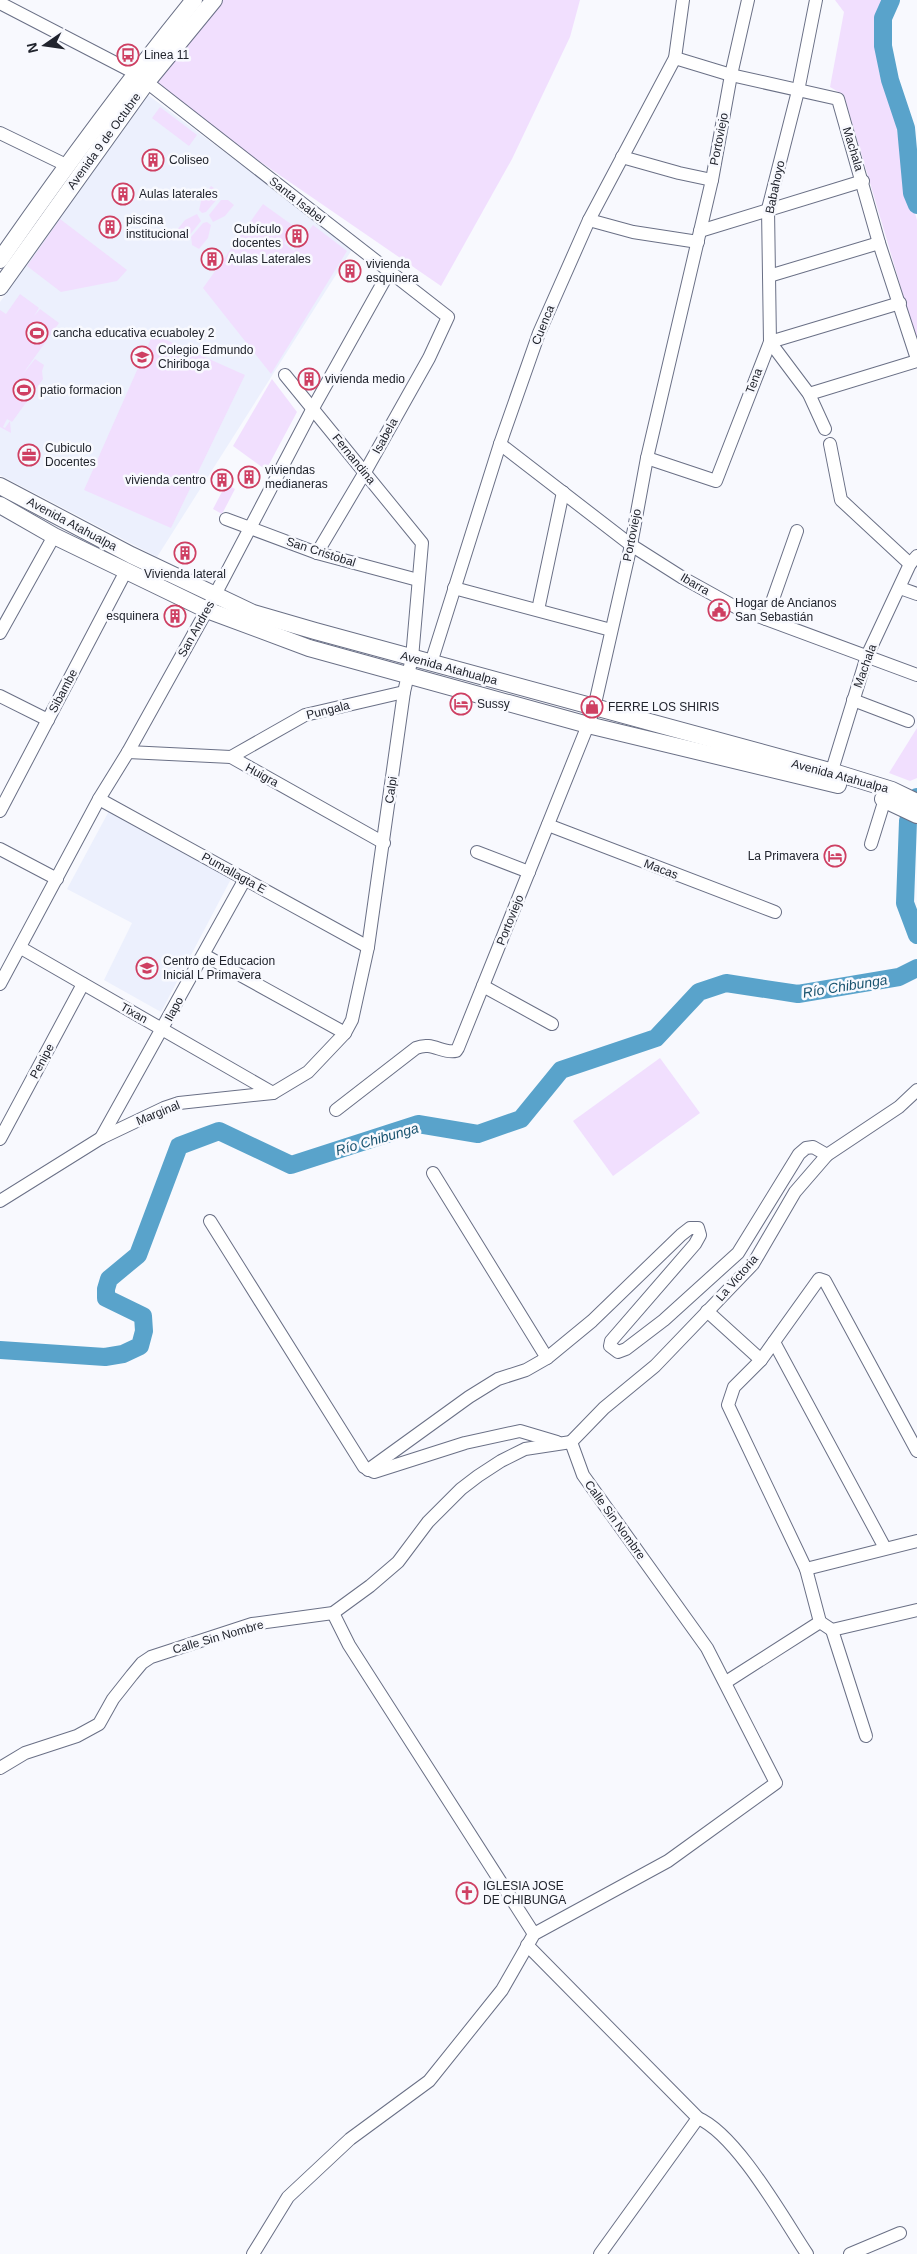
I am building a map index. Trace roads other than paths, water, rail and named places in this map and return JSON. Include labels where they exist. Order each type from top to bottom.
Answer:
[{"type":"main road","name":"Avenida 9 de Octubre","points":[[0,287],[194,0]]},
{"type":"main road","name":"Avenida 9 de Octubre","points":[[0,260],[66,165],[140,78],[214,0]]},
{"type":"main road","name":"Avenida Atahualpa","points":[[0,486],[131,555],[253,613],[594,708],[829,777],[889,797],[917,802]]},
{"type":"main road","name":"Avenida Atahualpa","points":[[0,505],[54,536],[207,610],[309,648],[588,725],[783,773],[829,777]]},
{"type":"main road","points":[[889,797],[917,815]]},
{"type":"street","name":"Cuenca","points":[[431,663],[500,444],[539,333],[589,220],[675,58],[683,0]]},
{"type":"street","name":"Portoviejo","points":[[336,1110],[416,1048],[430,1045],[452,1052],[456,1051],[588,725],[594,708],[631,545],[647,458],[712,180],[731,75],[748,0]]},
{"type":"street","name":"Babahoyo","points":[[770,342],[768,209],[798,91],[816,0]]},
{"type":"street","name":"Santa Isabel","points":[[0,3],[140,78],[448,317]]},
{"type":"street","name":"Machala","points":[[675,58],[731,75],[838,99],[863,181],[879,243],[917,360]]},
{"type":"street","points":[[0,133],[66,165]]},
{"type":"street","points":[[622,157],[712,180]]},
{"type":"street","points":[[589,220],[633,232],[699,236],[768,209],[863,181]]},
{"type":"street","points":[[769,276],[879,243]]},
{"type":"street","name":"San Andres","points":[[0,984],[99,799],[128,752],[207,610],[252,527],[312,408],[388,272]]},
{"type":"street","points":[[825,429],[809,394],[770,342],[900,303]]},
{"type":"street","name":"Isabela","points":[[317,553],[366,472],[429,358],[448,317]]},
{"type":"street","name":"Tena","points":[[647,458],[716,481],[770,342]]},
{"type":"street","points":[[809,394],[917,360]]},
{"type":"street","name":"Fernandina","points":[[285,375],[366,472],[422,544]]},
{"type":"street","name":"Ibarra","points":[[500,444],[631,545],[683,578],[739,609],[917,675]]},
{"type":"street","points":[[830,444],[841,500],[913,560]]},
{"type":"street","points":[[538,610],[563,492]]},
{"type":"street","name":"San Cristobal","points":[[226,519],[252,527],[317,553],[418,580]]},
{"type":"street","points":[[766,619],[797,531]]},
{"type":"street","points":[[0,633],[54,536]]},
{"type":"street","name":"Calpi","points":[[345,1033],[352,1020],[368,947],[404,692],[412,658],[422,544]]},
{"type":"street","name":"Machala","points":[[829,777],[867,656],[913,560]]},
{"type":"street","name":"Sibambe","points":[[0,811],[126,570]]},
{"type":"street","points":[[454,588],[611,630]]},
{"type":"street","points":[[900,588],[917,594]]},
{"type":"street","name":"Pungala","points":[[231,757],[305,715],[404,692]]},
{"type":"street","points":[[0,696],[48,720]]},
{"type":"street","points":[[853,700],[908,721]]},
{"type":"street","name":"Huigra","points":[[128,752],[231,757],[384,843]]},
{"type":"street","points":[[871,844],[889,797]]},
{"type":"street","name":"Pumallagta E","points":[[99,799],[368,947]]},
{"type":"street","name":"Macas","points":[[548,825],[775,912]]},
{"type":"street","points":[[0,849],[57,879]]},
{"type":"street","points":[[477,852],[529,872]]},
{"type":"street","name":"Ilapo","points":[[101,1138],[245,879]]},
{"type":"street","name":"Tixan","points":[[20,948],[273,1093]]},
{"type":"street","points":[[204,955],[345,1033]]},
{"type":"street","name":"Penipe","points":[[0,1137],[83,984]]},
{"type":"street","points":[[483,986],[552,1024]]},
{"type":"street","name":"Marginal","points":[[0,1201],[101,1138],[179,1103],[273,1093],[308,1072],[345,1033]]},
{"type":"street","name":"La Victoria","points":[[565,1443],[655,1366],[753,1264],[795,1192],[827,1155],[899,1107],[917,1090]]},
{"type":"street","points":[[368,1470],[476,1393],[498,1380],[526,1370],[547,1358],[592,1321],[681,1235],[690,1228],[698,1228],[700,1235],[695,1244],[611,1340],[610,1346],[618,1352],[626,1349],[664,1320],[738,1253],[799,1154],[806,1148],[812,1147],[827,1155]]},
{"type":"street","points":[[433,1174],[547,1358]]},
{"type":"street","points":[[210,1221],[268,1316],[364,1467],[368,1470],[374,1472],[464,1443],[520,1431],[565,1443]]},
{"type":"street","points":[[866,1736],[832,1630],[820,1622],[806,1569],[728,1405],[734,1387],[761,1360],[819,1279],[822,1279],[917,1451]]},
{"type":"street","points":[[708,1311],[761,1360]]},
{"type":"street","points":[[774,1342],[885,1548]]},
{"type":"street","name":"Calle Sin Nombre","points":[[0,1768],[25,1753],[77,1736],[99,1724],[113,1699],[142,1663],[151,1657],[252,1624],[334,1613],[398,1562],[428,1522],[470,1482],[500,1461],[525,1450],[565,1443],[583,1475],[707,1648],[776,1783],[668,1861],[534,1934]]},
{"type":"street","points":[[806,1569],[917,1541]]},
{"type":"street","points":[[832,1630],[917,1610]]},
{"type":"street","points":[[253,2254],[288,2198],[350,2139],[429,2081],[502,1990],[534,1934],[348,1645],[334,1613]]},
{"type":"street","points":[[726,1682],[820,1622]]},
{"type":"street","points":[[527,1945],[698,2118],[709,2123],[744,2158],[807,2254]]},
{"type":"street","points":[[600,2254],[698,2118]]},
{"type":"street","points":[[850,2254],[900,2233]]},
{"type":"waterway","name":"Río Chibunga","points":[[891,0],[883,18],[883,46],[890,80],[906,128],[912,193],[917,205]]},
{"type":"waterway","name":"Río Chibunga","points":[[917,797],[908,821],[905,903],[917,935]]},
{"type":"waterway","name":"Río Chibunga","points":[[0,1350],[105,1357],[123,1354],[140,1346],[144,1331],[143,1316],[106,1298],[106,1289],[109,1279],[138,1255],[179,1146],[219,1131],[291,1165],[418,1124],[478,1134],[521,1119],[561,1070],[656,1038],[699,992],[726,983],[798,994],[899,977],[917,968]]},
{"type":"place","name":"Linea 11","points":[[128,55]]},
{"type":"place","name":"Coliseo","points":[[153,160]]},
{"type":"place","name":"Aulas laterales","points":[[123,194]]},
{"type":"place","name":"piscina institucional","points":[[110,227]]},
{"type":"place","name":"Cubículo docentes","points":[[297,236]]},
{"type":"place","name":"Aulas Laterales","points":[[212,259]]},
{"type":"place","name":"vivienda esquinera","points":[[350,271]]},
{"type":"place","name":"cancha educativa ecuaboley 2","points":[[37,333]]},
{"type":"place","name":"Colegio Edmundo Chiriboga","points":[[142,357]]},
{"type":"place","name":"vivienda medio","points":[[309,379]]},
{"type":"place","name":"patio formacion","points":[[24,390]]},
{"type":"place","name":"Cubiculo Docentes","points":[[29,455]]},
{"type":"place","name":"viviendas medianeras","points":[[249,477]]},
{"type":"place","name":"vivienda centro","points":[[222,480]]},
{"type":"place","name":"Vivienda lateral","points":[[185,553]]},
{"type":"place","name":"Hogar de Ancianos San Sebastián","points":[[719,610]]},
{"type":"place","name":"esquinera","points":[[175,616]]},
{"type":"place","name":"Sussy","points":[[461,704]]},
{"type":"place","name":"FERRE LOS SHIRIS","points":[[592,707]]},
{"type":"place","name":"La Primavera","points":[[835,856]]},
{"type":"place","name":"Centro de Educacion Inicial L Primavera","points":[[147,968]]},
{"type":"place","name":"IGLESIA JOSE DE CHIBUNGA","points":[[467,1893]]}]
